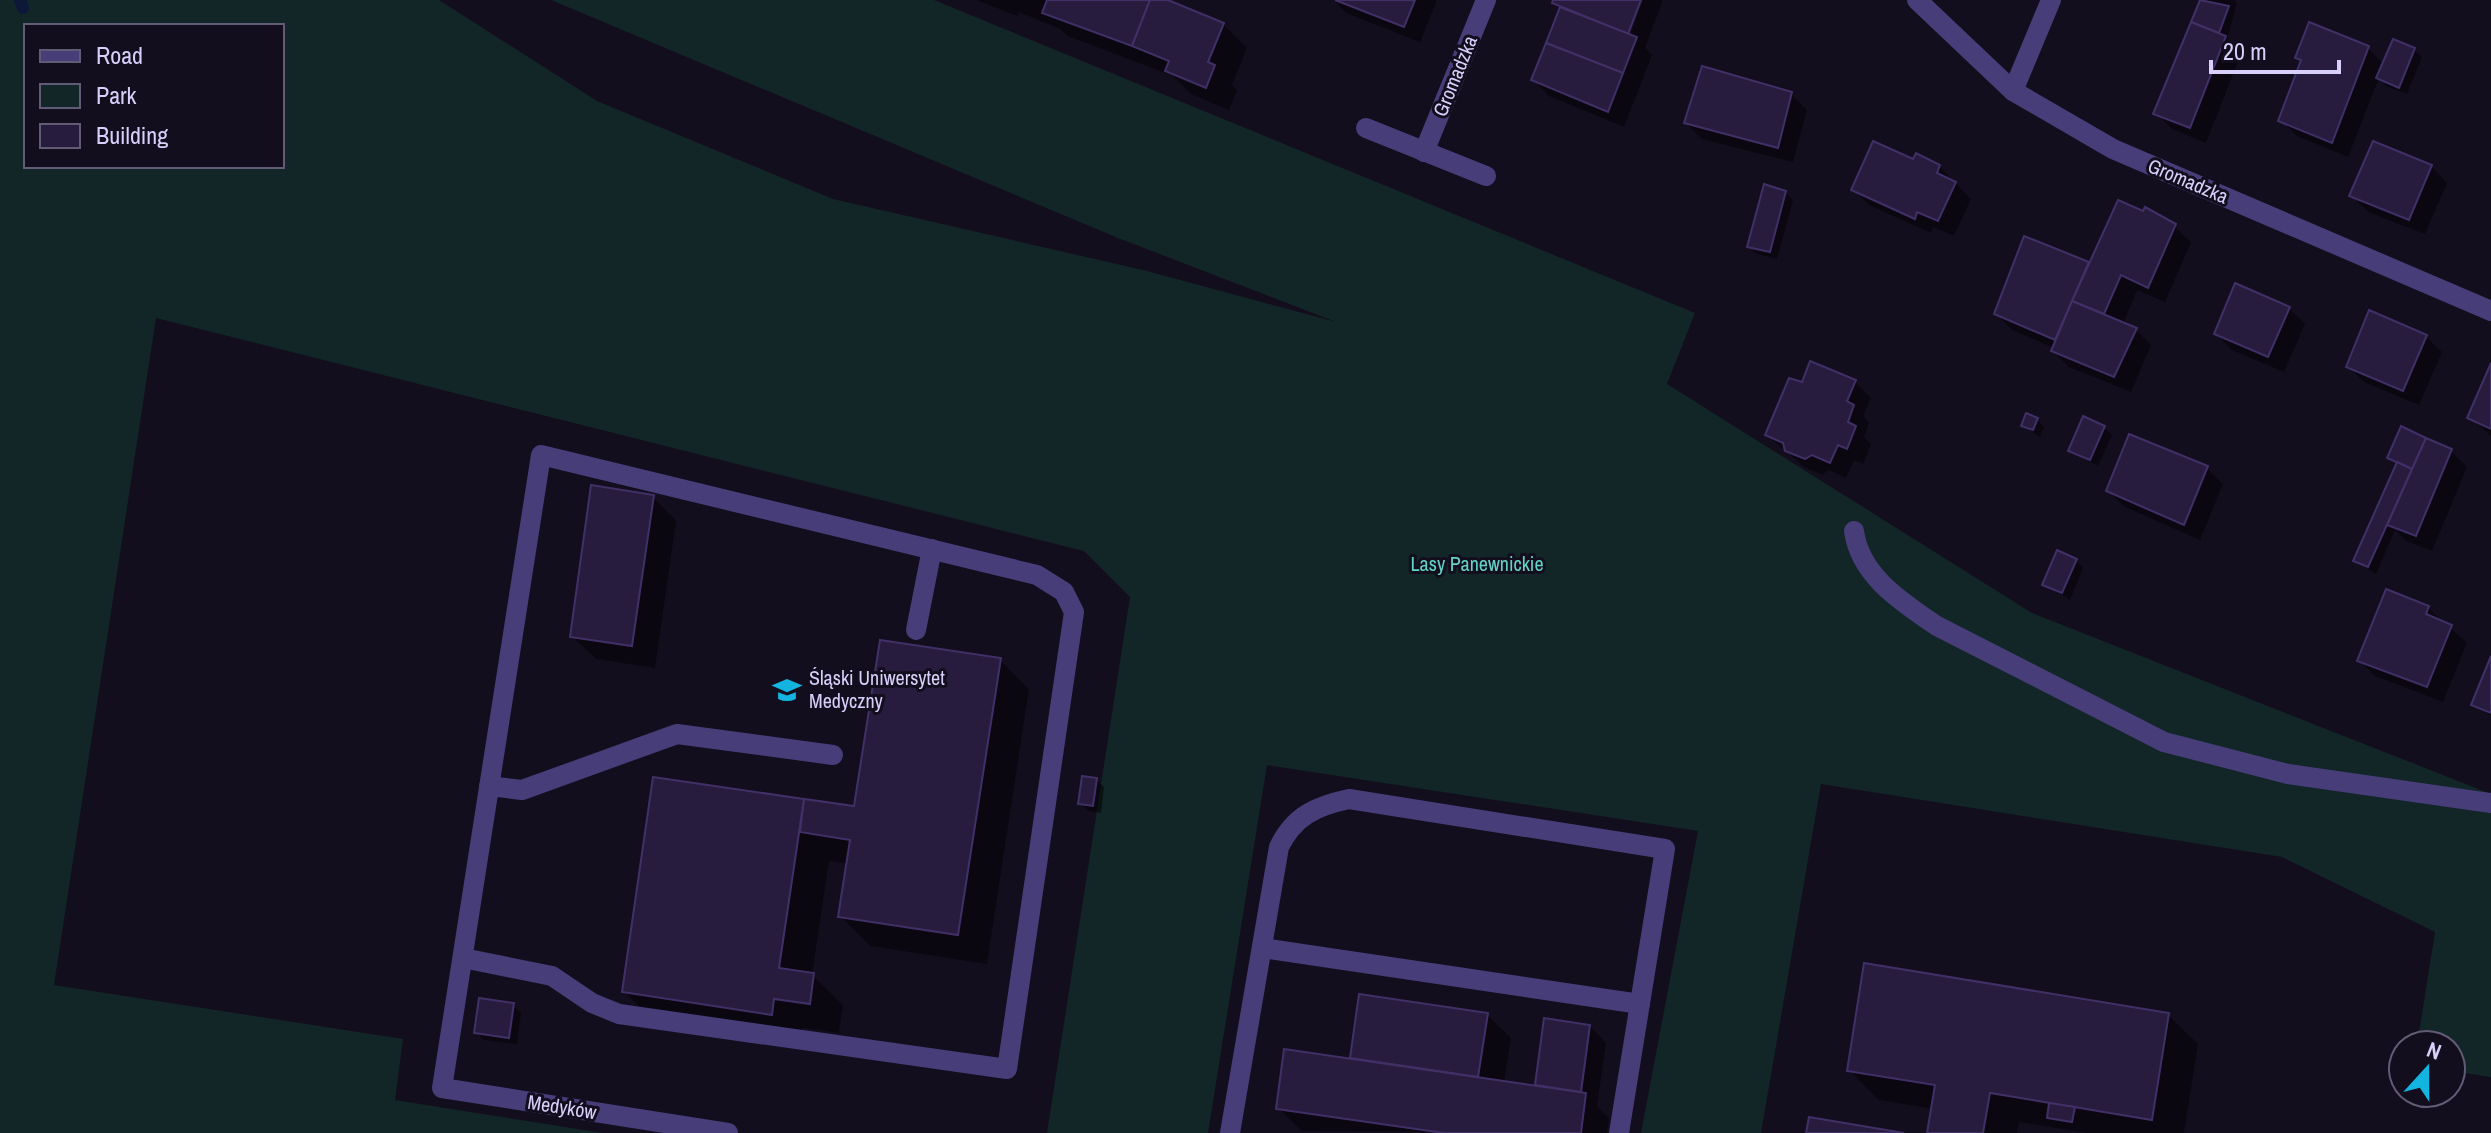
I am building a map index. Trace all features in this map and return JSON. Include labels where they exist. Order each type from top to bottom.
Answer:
[{"type":"street","name":"Gromadzka","points":[[1424,152],[1486,0]]},
{"type":"street","name":"Gromadzka","points":[[1917,0],[2013,91],[2113,149],[2491,311]]},
{"type":"street","points":[[2013,91],[2051,0]]},
{"type":"street","points":[[1366,128],[1486,176]]},
{"type":"street","points":[[541,455],[932,549],[1037,575],[1064,592],[1074,612],[1007,1069],[619,1014],[592,1003],[552,976],[463,958],[541,455]]},
{"type":"street","points":[[1854,531],[1864,566],[1905,604],[1937,626],[2164,742],[2288,774],[2491,803]]},
{"type":"street","points":[[916,630],[932,549]]},
{"type":"street","points":[[489,786],[522,790],[677,734],[833,755]]},
{"type":"street","points":[[1230,1133],[1279,847],[1288,829],[1312,810],[1349,799],[1665,849],[1619,1133]]},
{"type":"street","points":[[1262,948],[1640,1004]]},
{"type":"street","name":"Medyków","points":[[463,958],[442,1088],[728,1133]]},
{"type":"green space","name":"Lasy Panewnickie","points":[[0,0],[439,0],[597,101],[833,199],[1143,270],[1336,322],[1118,238],[551,0],[934,0],[1695,313],[1667,384],[2032,613],[2491,794],[2491,1077],[2467,1073],[2467,1029],[2420,1029],[2435,932],[2282,857],[1821,784],[1761,1133],[1641,1133],[1698,831],[1267,765],[1208,1133],[1047,1133],[1130,597],[1084,551],[156,318],[54,985],[403,1039],[395,1100],[603,1133],[0,1133]]},
{"type":"building","points":[[1047,0],[1150,0],[1132,46],[1042,13]]},
{"type":"building","points":[[1150,0],[1168,0],[1224,23],[1208,62],[1215,65],[1206,88],[1165,71],[1169,61],[1132,46]]},
{"type":"building","points":[[1335,0],[1415,0],[1404,27]]},
{"type":"building","points":[[1553,0],[1641,0],[1628,34],[1552,3]]},
{"type":"building","points":[[2200,0],[2229,6],[2219,33],[2191,22]]},
{"type":"building","points":[[1560,7],[1637,37],[1623,73],[1546,43]]},
{"type":"building","points":[[2191,22],[2226,36],[2190,128],[2153,114]]},
{"type":"building","points":[[2309,22],[2369,46],[2332,143],[2278,121],[2301,60],[2295,58]]},
{"type":"building","points":[[2393,39],[2415,48],[2399,88],[2376,78]]},
{"type":"building","points":[[1546,43],[1623,73],[1608,112],[1531,80]]},
{"type":"building","points":[[1702,66],[1792,92],[1778,148],[1684,123]]},
{"type":"building","points":[[1873,141],[1913,159],[1916,153],[1940,165],[1937,173],[1956,182],[1938,221],[1917,212],[1915,219],[1851,190]]},
{"type":"building","points":[[2373,141],[2432,165],[2409,220],[2349,196]]},
{"type":"building","points":[[1764,184],[1786,191],[1770,252],[1747,247]]},
{"type":"building","points":[[2118,200],[2143,211],[2145,207],[2176,224],[2148,288],[2121,275],[2104,314],[2072,301]]},
{"type":"building","points":[[2024,236],[2089,262],[2055,340],[1994,314]]},
{"type":"building","points":[[2235,283],[2290,307],[2268,357],[2214,334]]},
{"type":"building","points":[[2072,301],[2137,328],[2114,377],[2051,351]]},
{"type":"building","points":[[2369,310],[2427,335],[2403,391],[2346,367]]},
{"type":"building","points":[[1810,361],[1856,380],[1847,401],[1854,405],[1848,422],[1856,426],[1847,449],[1838,445],[1830,463],[1812,455],[1805,459],[1785,451],[1783,443],[1765,435],[1789,378],[1802,382]]},
{"type":"building","points":[[2491,363],[2491,429],[2467,418]]},
{"type":"building","points":[[2026,413],[2038,418],[2033,430],[2021,426]]},
{"type":"building","points":[[2083,416],[2105,426],[2090,460],[2068,451]]},
{"type":"building","points":[[2401,426],[2426,438],[2412,469],[2387,458]]},
{"type":"building","points":[[2129,434],[2208,466],[2184,525],[2106,491]]},
{"type":"building","points":[[2426,438],[2452,449],[2416,536],[2387,525]]},
{"type":"building","points":[[2397,462],[2412,469],[2368,567],[2353,561]]},
{"type":"building","points":[[591,485],[654,495],[632,646],[570,637]]},
{"type":"building","points":[[2057,550],[2077,559],[2062,593],[2042,585]]},
{"type":"building","points":[[2386,589],[2429,606],[2426,614],[2452,625],[2427,687],[2357,661]]},
{"type":"building","points":[[880,640],[1001,658],[958,935],[838,917],[850,840],[800,832],[804,799],[854,806]]},
{"type":"building","points":[[2491,656],[2491,713],[2471,705]]},
{"type":"building","points":[[1082,776],[1097,778],[1093,806],[1078,804]]},
{"type":"building","points":[[653,777],[804,799],[779,968],[814,973],[810,1004],[774,999],[772,1015],[622,992]]},
{"type":"building","points":[[1864,963],[2169,1013],[2152,1120],[1990,1093],[1983,1133],[1927,1133],[1935,1085],[1847,1071]]},
{"type":"building","points":[[1359,994],[1488,1013],[1478,1077],[1350,1058]]},
{"type":"building","points":[[479,998],[514,1003],[509,1038],[474,1033]]},
{"type":"building","points":[[1544,1018],[1590,1025],[1581,1092],[1535,1085]]},
{"type":"building","points":[[1284,1049],[1586,1093],[1581,1133],[1444,1133],[1276,1109]]},
{"type":"building","points":[[2049,1103],[2075,1107],[2072,1122],[2047,1118]]},
{"type":"building","points":[[1809,1117],[1904,1133],[1806,1133]]},
{"type":"waterway","points":[[20,0],[23,8]]},
{"type":"place","name":"Śląski Uniwersytet Medyczny","points":[[787,690]]}]
